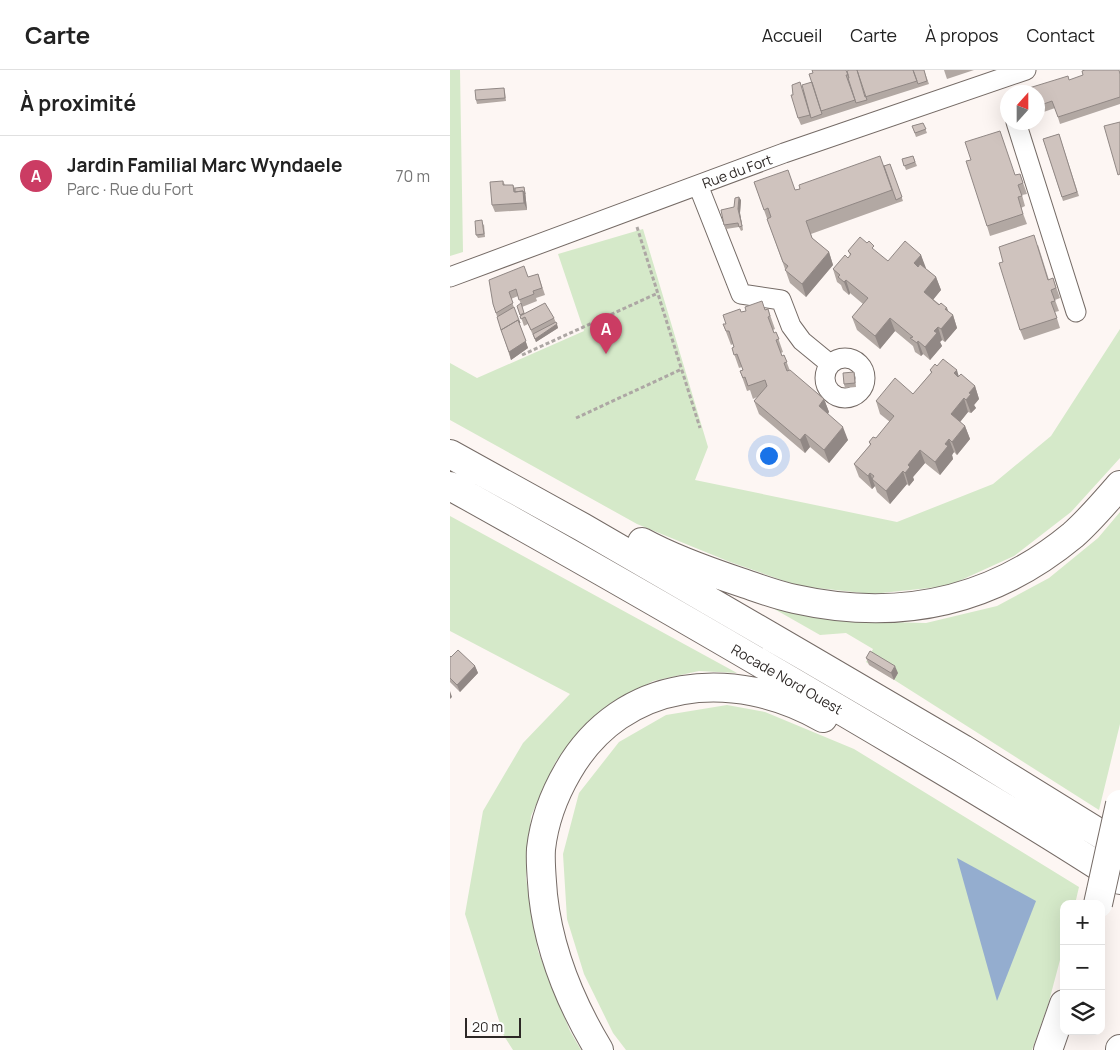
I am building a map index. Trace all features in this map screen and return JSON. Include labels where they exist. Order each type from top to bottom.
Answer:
[{"type":"highway","points":[[450,440],[646,545],[678,560],[761,589],[794,598],[866,608],[928,605],[960,597],[996,584],[1024,570],[1074,534],[1120,485]]},
{"type":"highway","name":"Rocade Nord Ouest","points":[[450,454],[582,526],[798,652],[947,740],[1120,846]]},
{"type":"highway","name":"Rocade Nord Ouest","points":[[450,486],[813,693],[1071,848],[1120,880]]},
{"type":"highway","points":[[599,1050],[571,997],[553,946],[545,910],[541,849],[551,808],[566,774],[582,750],[618,716],[631,708],[660,696],[692,688],[725,687],[759,692],[798,705],[878,748],[985,796]]},
{"type":"highway","points":[[1099,900],[1120,804]]},
{"type":"highway","points":[[1048,1050],[1060,1016]]},
{"type":"highway","points":[[1066,1050],[1069,1035]]},
{"type":"street","name":"Rue du Fort","points":[[1006,85],[1026,70]]},
{"type":"street","name":"Rue du Fort","points":[[450,277],[784,154],[1000,88]]},
{"type":"street","points":[[1019,130],[1076,312]]},
{"type":"street","points":[[698,186],[741,294],[781,300],[791,326],[802,341],[830,364]]},
{"type":"path","points":[[632,210],[700,428]]},
{"type":"path","points":[[522,355],[658,293]]},
{"type":"path","points":[[576,418],[682,369]]},
{"type":"green space","points":[[450,70],[460,70],[463,252],[450,256]]},
{"type":"green space","points":[[643,229],[708,447],[695,480],[897,522],[993,484],[1051,436],[1120,329],[1120,458],[1071,512],[1014,556],[948,586],[872,594],[799,586],[730,562],[637,524],[450,420],[450,363],[477,378],[584,331],[558,254]]},
{"type":"green space","points":[[1120,512],[1120,724],[1099,810],[866,662],[873,649],[846,633],[820,635],[762,602],[846,621],[926,623],[997,606],[1049,578],[1098,538]]},
{"type":"green space","points":[[450,516],[737,673],[699,671],[653,681],[601,710],[556,761],[531,816],[526,878],[538,951],[570,1031],[581,1050],[513,1050],[504,1036],[465,914],[483,811],[523,743],[570,694],[450,631]]},
{"type":"green space","points":[[727,705],[765,712],[854,749],[1079,887],[1076,900],[1060,900],[1060,960],[1048,1005],[1032,1050],[626,1050],[613,1033],[584,974],[567,919],[563,854],[579,793],[619,742],[666,715]]},
{"type":"water","points":[[957,858],[1036,901],[997,1001]]},
{"type":"building","points":[[812,70],[846,70],[855,100],[821,111],[809,74],[813,73]]},
{"type":"building","points":[[857,70],[867,100],[856,103],[848,78],[847,71]]},
{"type":"building","points":[[857,70],[913,70],[917,81],[865,97]]},
{"type":"building","points":[[913,70],[924,70],[927,81],[918,84]]},
{"type":"building","points":[[1119,70],[1120,97],[1058,117],[1052,101],[1045,104],[1045,85],[1039,85],[1068,76],[1069,80],[1083,75],[1082,71]]},
{"type":"building","points":[[800,82],[810,115],[798,118],[791,95],[793,95],[792,85]]},
{"type":"building","points":[[812,82],[822,114],[811,118],[802,85]]},
{"type":"building","points":[[504,88],[505,98],[476,100],[475,90]]},
{"type":"building","points":[[1120,122],[1120,174],[1118,175],[1104,126]]},
{"type":"building","points":[[923,123],[926,129],[915,133],[912,126]]},
{"type":"building","points":[[1000,131],[1015,175],[1020,174],[1023,183],[1018,185],[1022,196],[1018,197],[1023,214],[987,226],[966,161],[971,160],[965,142]]},
{"type":"building","points":[[1059,134],[1077,192],[1062,197],[1043,139]]},
{"type":"building","points":[[880,156],[892,190],[806,221],[812,238],[829,252],[802,284],[785,270],[788,266],[783,262],[767,219],[771,217],[768,208],[764,210],[754,182],[788,170],[795,190],[800,189],[799,185]]},
{"type":"building","points":[[913,156],[915,162],[904,166],[902,159]]},
{"type":"building","points":[[890,164],[902,197],[896,200],[884,166]]},
{"type":"building","points":[[503,181],[503,185],[513,185],[514,192],[523,191],[524,203],[492,205],[490,182]]},
{"type":"building","points":[[524,187],[525,194],[523,191],[515,192],[515,188]]},
{"type":"building","points":[[739,197],[738,209],[742,226],[739,227],[738,223],[724,225],[721,210],[734,207],[735,198]]},
{"type":"building","points":[[482,220],[484,234],[476,235],[475,221]]},
{"type":"building","points":[[1034,235],[1048,280],[1053,278],[1056,288],[1051,290],[1055,301],[1051,302],[1057,318],[1020,330],[999,263],[1003,262],[999,247]]},
{"type":"building","points":[[860,237],[867,243],[869,241],[874,246],[872,248],[888,261],[905,241],[921,255],[914,263],[918,267],[920,264],[936,277],[924,292],[939,305],[941,303],[953,315],[941,329],[938,327],[934,331],[937,333],[925,347],[918,341],[917,343],[910,338],[913,337],[890,318],[875,336],[852,317],[868,298],[846,280],[844,282],[833,269],[845,255],[848,258],[851,254],[848,251]]},
{"type":"building","points":[[524,266],[528,277],[538,274],[542,288],[533,291],[534,294],[519,300],[516,289],[509,292],[513,303],[496,313],[489,280]]},
{"type":"building","points":[[762,301],[765,310],[768,309],[770,316],[768,317],[774,333],[776,332],[779,339],[776,340],[782,356],[784,355],[787,362],[784,363],[787,371],[790,370],[824,399],[819,406],[843,427],[824,450],[805,434],[800,440],[754,401],[767,386],[765,380],[748,386],[745,377],[743,378],[740,371],[743,370],[737,354],[734,355],[732,348],[734,347],[729,331],[726,331],[723,324],[726,324],[723,315],[740,309],[741,312],[746,311],[745,307]]},
{"type":"building","points":[[521,303],[524,313],[520,315],[517,306]]},
{"type":"building","points":[[545,303],[554,318],[531,330],[525,317],[521,319],[520,316]]},
{"type":"building","points":[[514,307],[520,323],[518,320],[501,330],[497,317]]},
{"type":"building","points":[[518,320],[526,341],[509,352],[501,330]]},
{"type":"building","points":[[556,322],[557,324],[535,339],[533,334]]},
{"type":"building","points":[[943,359],[957,370],[954,373],[958,377],[961,374],[975,386],[966,400],[964,398],[951,414],[965,426],[952,442],[949,439],[945,444],[948,446],[935,462],[920,450],[908,465],[910,467],[905,473],[903,471],[886,491],[872,479],[874,476],[870,473],[868,476],[854,464],[871,444],[869,442],[873,437],[876,438],[894,416],[876,401],[895,378],[913,394],[932,372],[930,370],[935,364],[937,366]]},
{"type":"building","points":[[854,372],[855,383],[844,384],[843,373]]},
{"type":"building","points":[[458,650],[475,666],[457,685],[450,678],[450,656]]},
{"type":"building","points":[[870,651],[895,666],[891,673],[866,658]]},
{"type":"place","name":"Jardin Familial Marc Wyndaele","points":[[606,354]]}]
